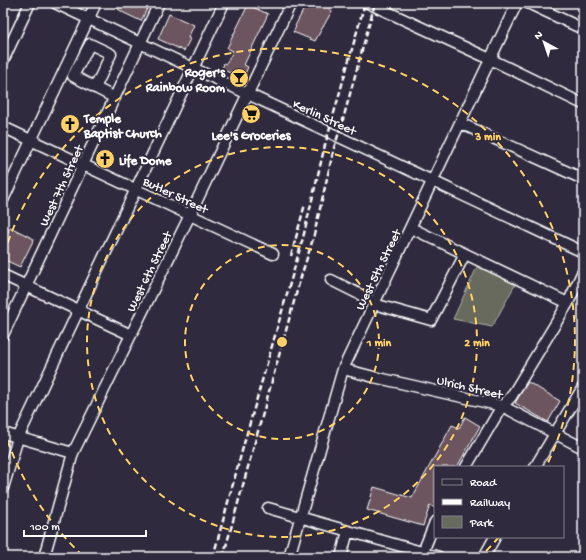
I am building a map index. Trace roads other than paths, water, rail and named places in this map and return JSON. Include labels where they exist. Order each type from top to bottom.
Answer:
[{"type":"street","points":[[3,60],[30,3]]},
{"type":"street","name":"Kerlin Street","points":[[55,3],[583,252]]},
{"type":"street","points":[[3,200],[96,3]]},
{"type":"street","name":"West 7th Street","points":[[3,335],[159,3]]},
{"type":"street","points":[[3,488],[18,438],[224,3]]},
{"type":"street","name":"West 6th Street","points":[[44,557],[73,453],[190,215],[291,3]]},
{"type":"street","points":[[368,3],[583,104]]},
{"type":"street","name":"West 5th Street","points":[[288,557],[343,369],[517,3]]},
{"type":"street","points":[[528,3],[583,29]]},
{"type":"street","points":[[95,88],[115,98]]},
{"type":"street","points":[[460,123],[583,179]]},
{"type":"street","name":"Butler Street","points":[[3,127],[273,254]]},
{"type":"street","points":[[411,228],[568,303]]},
{"type":"street","points":[[331,280],[367,298],[374,304],[431,320],[465,254]]},
{"type":"street","points":[[467,466],[502,406],[511,397],[568,303],[583,271]]},
{"type":"street","points":[[3,275],[131,335]]},
{"type":"street","name":"Ulrich Street","points":[[343,369],[502,406],[583,448]]},
{"type":"street","points":[[536,466],[583,388]]},
{"type":"street","points":[[3,433],[73,453]]},
{"type":"street","points":[[268,508],[300,516],[422,554],[439,557]]},
{"type":"street","points":[[422,554],[434,524]]},
{"type":"street","points":[[341,557],[348,531]]},
{"type":"street","points":[[484,557],[494,538]]},
{"type":"railway","points":[[213,557],[303,238],[325,145],[365,3]]},
{"type":"railway","points":[[223,557],[300,280],[313,239],[334,148],[375,3]]},
{"type":"railway","points":[[291,256],[305,204]]},
{"type":"place","name":"Roger's Rainbow Room","points":[[239,78]]},
{"type":"place","name":"Lee's Groceries","points":[[251,114]]},
{"type":"place","name":"Temple Baptist Church","points":[[70,124]]},
{"type":"place","name":"Life Dome","points":[[105,159]]}]
